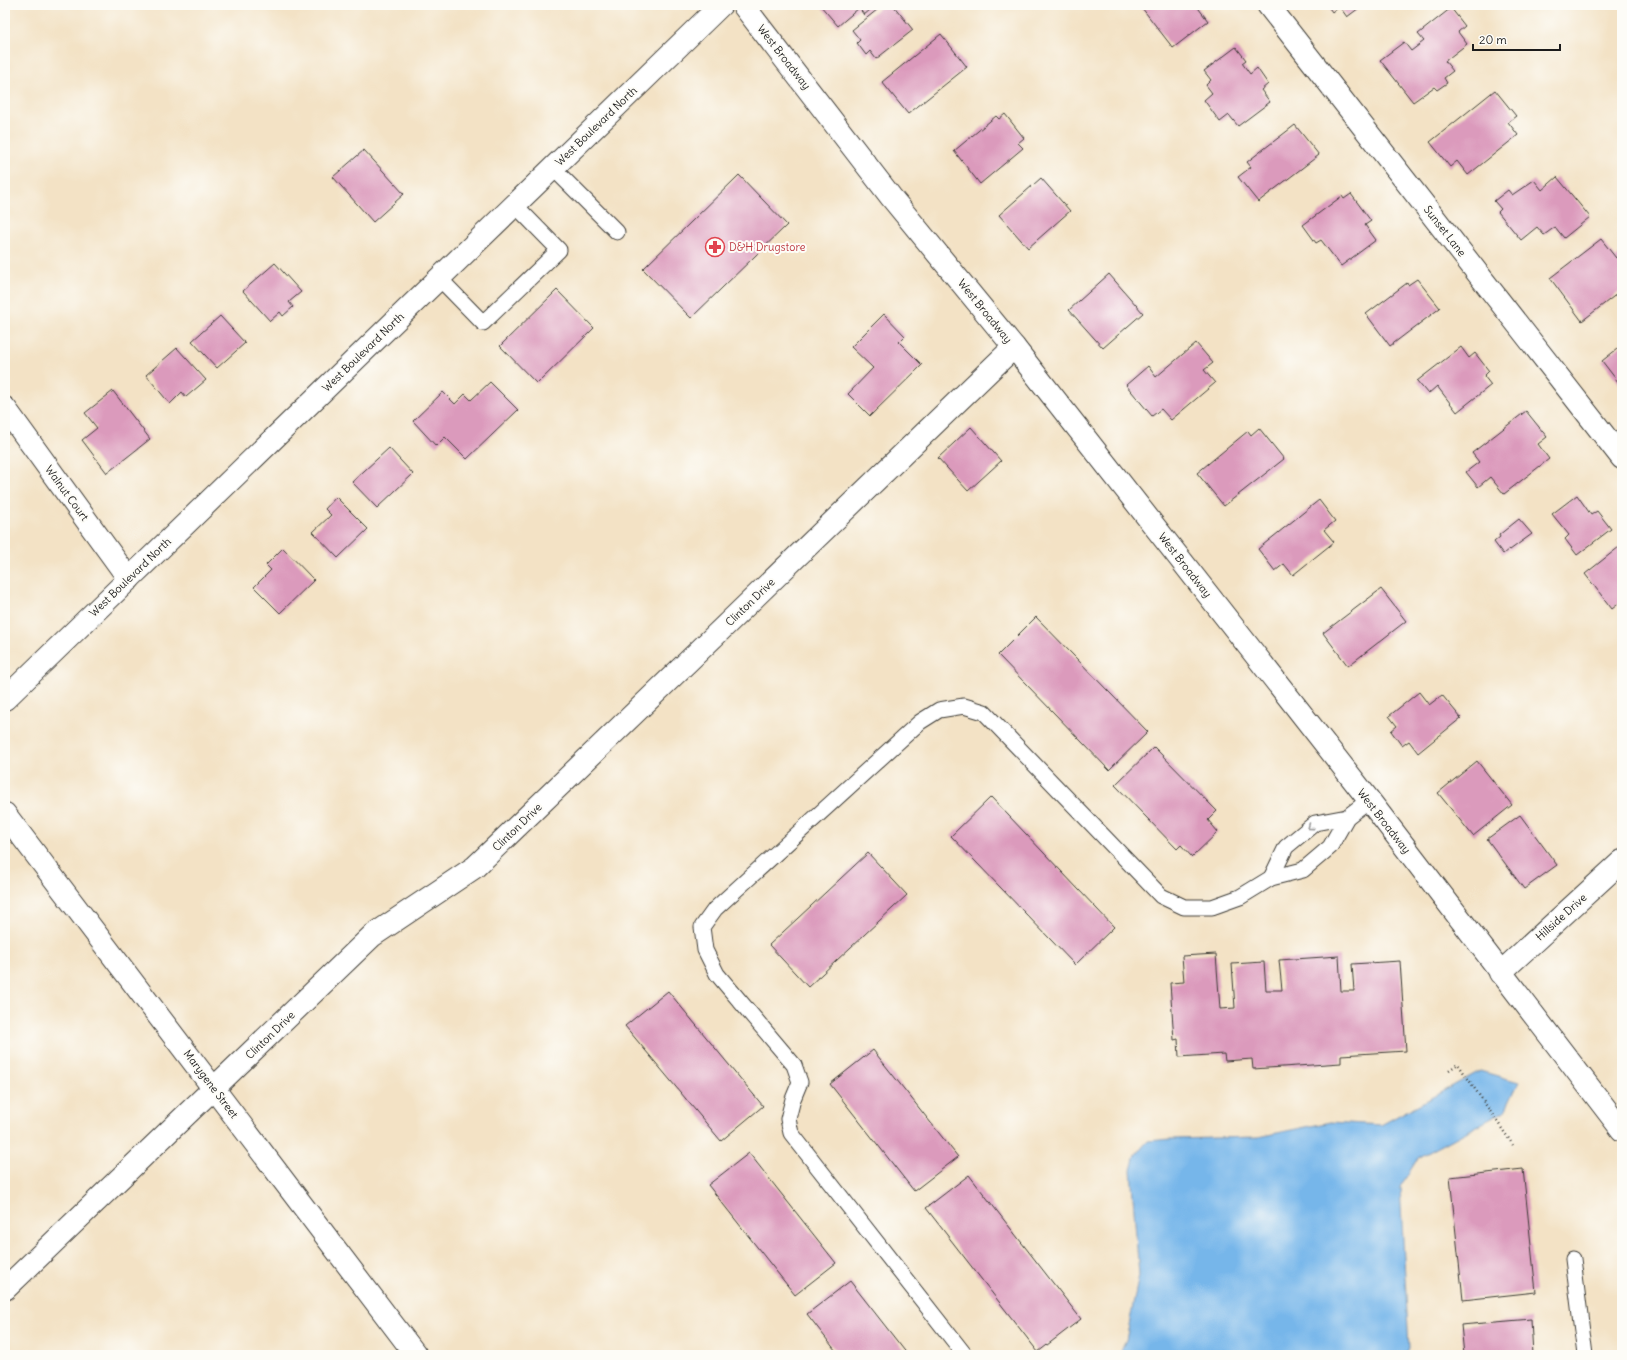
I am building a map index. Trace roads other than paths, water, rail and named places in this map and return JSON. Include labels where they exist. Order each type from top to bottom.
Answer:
[{"type":"street","name":"West Boulevard North","points":[[5,699],[721,5]]},
{"type":"street","name":"West Broadway","points":[[743,5],[891,196],[1014,347],[1369,800],[1500,973],[1622,1130]]},
{"type":"street","name":"Sunset Lane","points":[[1268,5],[1622,458]]},
{"type":"street","name":"Clinton Drive","points":[[5,1289],[215,1089],[372,936],[475,867],[1014,347]]},
{"type":"street","name":"Walnut Court","points":[[5,408],[129,579]]},
{"type":"street","name":"Marygene Street","points":[[5,814],[416,1355]]},
{"type":"street","name":"Hillside Drive","points":[[1500,973],[1622,862]]},
{"type":"lane","points":[[553,168],[617,232]]},
{"type":"lane","points":[[439,278],[483,323],[559,250],[515,205]]},
{"type":"lane","points":[[965,1355],[791,1133],[788,1118],[793,1099],[800,1082],[794,1065],[717,974],[705,950],[702,927],[715,909],[920,722],[939,710],[964,706],[984,712],[1160,896],[1184,907],[1212,907],[1240,897],[1271,878],[1305,869],[1330,847],[1348,817],[1369,800]]},
{"type":"lane","points":[[1271,878],[1286,847],[1315,823],[1348,817]]},
{"type":"lane","points":[[1573,1259],[1585,1355]]},
{"type":"water","points":[[1480,1071],[1519,1082],[1505,1111],[1418,1158],[1400,1187],[1409,1349],[1406,1355],[1118,1355],[1126,1340],[1139,1275],[1131,1170],[1135,1155],[1148,1141],[1258,1137],[1330,1122],[1381,1125]]},
{"type":"place","name":"D&H Drugstore","points":[[715,247]]}]
